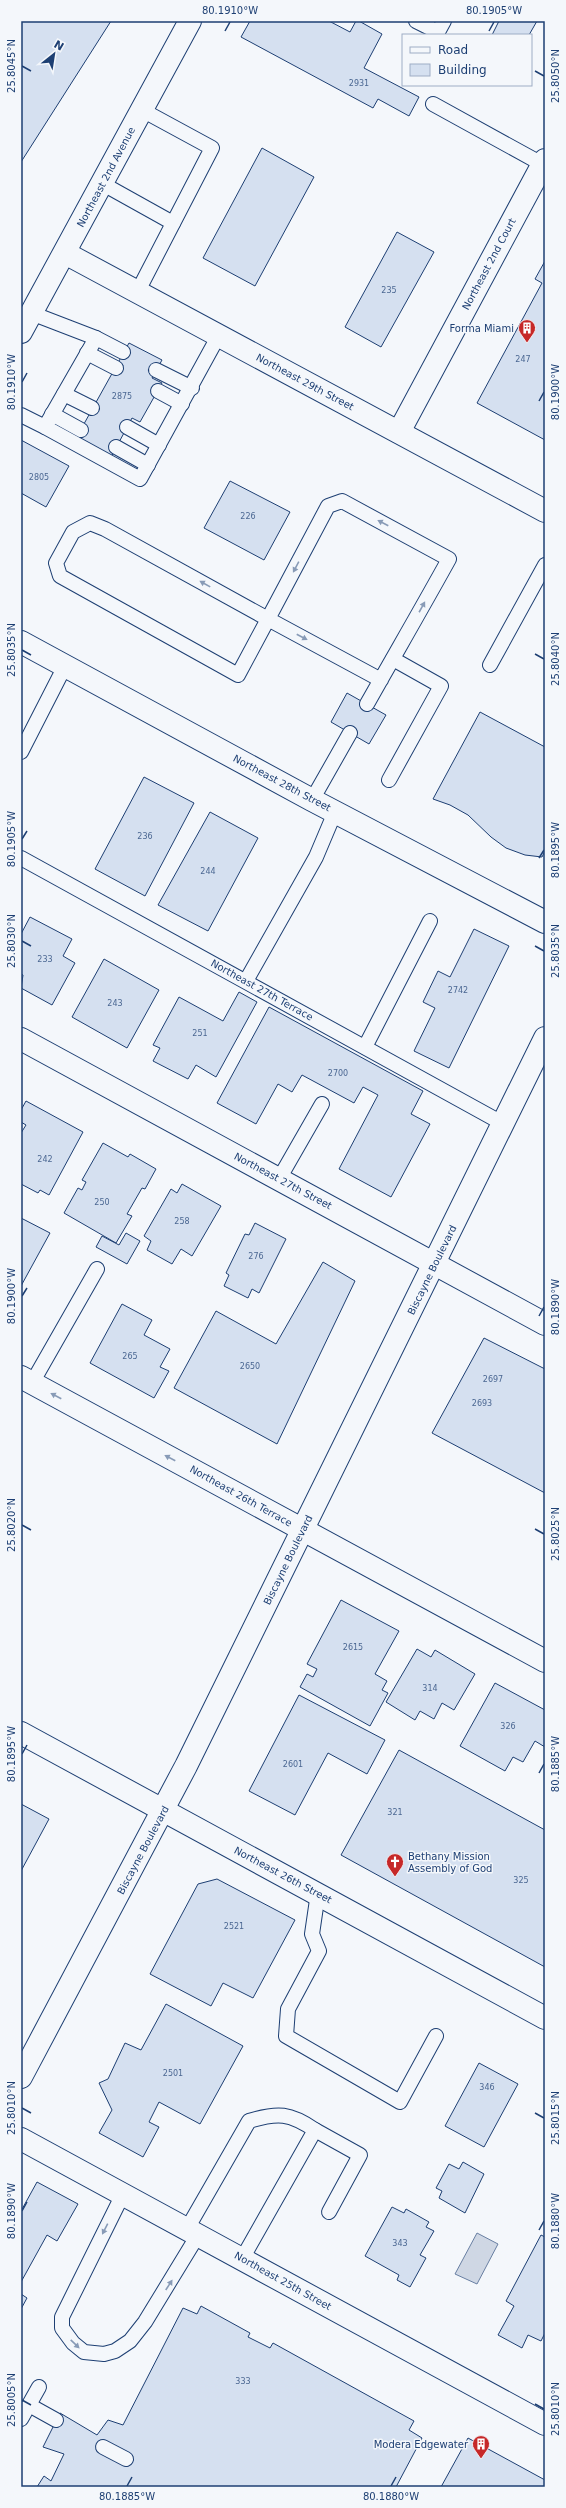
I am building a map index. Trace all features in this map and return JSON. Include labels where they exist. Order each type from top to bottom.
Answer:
[{"type":"street","name":"Northeast 2nd Avenue","points":[[24,318],[65,253],[190,21]]},
{"type":"street","name":"Northeast 2nd Court","points":[[399,432],[544,162]]},
{"type":"street","name":"Northeast 29th Street","points":[[65,253],[545,511]]},
{"type":"street","name":"Northeast 28th Street","points":[[21,642],[312,800],[545,922]]},
{"type":"street","name":"Biscayne Boulevard","points":[[21,2077],[163,1811],[435,1264],[502,1123],[545,1038]]},
{"type":"street","name":"Northeast 27th Street","points":[[21,1039],[545,1324]]},
{"type":"street","name":"Northeast 26th Terrace","points":[[27,1380],[545,1661]]},
{"type":"street","name":"Northeast 26th Street","points":[[21,1733],[163,1811],[318,1893],[545,2018]]},
{"type":"street","name":"Northeast 25th Street","points":[[21,2139],[545,2424]]},
{"type":"lane","points":[[416,21],[438,32],[444,21]]},
{"type":"lane","points":[[433,104],[544,162]]},
{"type":"lane","points":[[138,291],[212,148],[142,110]]},
{"type":"lane","points":[[103,184],[173,222]]},
{"type":"lane","points":[[24,318],[96,338],[123,352]]},
{"type":"lane","points":[[21,415],[140,479],[192,388],[219,336]]},
{"type":"lane","points":[[44,427],[96,338]]},
{"type":"lane","points":[[87,353],[116,368]]},
{"type":"lane","points":[[156,370],[192,388]]},
{"type":"lane","points":[[158,391],[182,404]]},
{"type":"lane","points":[[64,394],[92,408]]},
{"type":"lane","points":[[52,414],[81,430]]},
{"type":"lane","points":[[127,427],[159,445]]},
{"type":"lane","points":[[116,447],[148,465]]},
{"type":"lane","points":[[367,704],[381,680],[449,559],[342,501],[328,506],[268,619],[238,675],[60,576],[56,564],[73,532],[90,523],[105,529],[268,619],[381,680]]},
{"type":"lane","points":[[490,666],[545,565]]},
{"type":"lane","points":[[389,780],[441,686],[393,658]]},
{"type":"lane","points":[[21,752],[65,666]]},
{"type":"lane","points":[[312,800],[350,733]]},
{"type":"lane","points":[[246,982],[316,857],[335,812]]},
{"type":"lane","name":"Northeast 27th Terrace","points":[[21,858],[502,1123]]},
{"type":"lane","points":[[365,1047],[430,921]]},
{"type":"lane","points":[[279,1179],[322,1104]]},
{"type":"lane","points":[[27,1380],[97,1269]]},
{"type":"lane","points":[[318,1893],[312,1934],[319,1951],[288,2009],[286,2036],[400,2102],[436,2036]]},
{"type":"lane","points":[[123,2194],[62,2317],[62,2328],[72,2343],[84,2352],[104,2354],[115,2351],[130,2341],[182,2265],[193,2232],[249,2121],[271,2114],[293,2117],[360,2155],[329,2212]]},
{"type":"lane","points":[[242,2259],[315,2130]]},
{"type":"lane","points":[[21,2419],[39,2387]]},
{"type":"lane","points":[[29,2405],[56,2420]]},
{"type":"lane","points":[[103,2447],[126,2459]]},
{"type":"shaded area","points":[[477,2233],[498,2244],[477,2284],[455,2274]]},
{"type":"building","points":[[21,21],[111,21],[21,162]]},
{"type":"building","points":[[250,21],[329,21],[350,32],[356,21],[359,21],[382,34],[364,68],[419,97],[409,116],[378,99],[373,108],[241,37]]},
{"type":"building","points":[[499,21],[537,21],[530,34],[492,34]]},
{"type":"building","points":[[262,148],[314,177],[255,286],[203,258]]},
{"type":"building","points":[[397,232],[434,252],[381,347],[345,327]]},
{"type":"building","name":"Forma Miami","points":[[545,261],[545,440],[477,403],[542,283],[535,279]]},
{"type":"building","points":[[129,343],[162,360],[152,378],[162,383],[140,422],[132,418],[110,459],[75,440]]},
{"type":"building","points":[[21,440],[69,466],[46,507],[21,493]]},
{"type":"building","points":[[230,481],[290,512],[264,560],[204,528]]},
{"type":"building","points":[[347,693],[386,715],[369,744],[331,722]]},
{"type":"building","points":[[480,712],[545,747],[545,851],[542,857],[525,855],[506,848],[491,837],[468,815],[450,805],[433,799]]},
{"type":"building","points":[[144,777],[194,803],[145,896],[95,869]]},
{"type":"building","points":[[210,812],[258,838],[208,931],[158,905]]},
{"type":"building","points":[[30,917],[72,939],[63,956],[75,963],[52,1005],[21,988],[23,975],[21,974],[21,934]]},
{"type":"building","points":[[474,929],[509,946],[449,1068],[414,1051],[435,1008],[423,1002],[438,971],[450,977]]},
{"type":"building","points":[[104,959],[159,990],[127,1048],[72,1017]]},
{"type":"building","points":[[239,992],[257,1002],[216,1077],[196,1065],[188,1079],[153,1061],[160,1048],[153,1045],[179,997],[223,1021]]},
{"type":"building","points":[[269,1007],[423,1091],[411,1114],[430,1124],[391,1197],[339,1169],[378,1095],[363,1087],[354,1103],[302,1075],[292,1092],[278,1084],[256,1124],[217,1103]]},
{"type":"building","points":[[26,1101],[83,1132],[49,1195],[40,1190],[38,1193],[21,1184],[21,1133],[26,1125],[21,1122],[21,1110]]},
{"type":"building","points":[[103,1143],[128,1157],[130,1154],[156,1169],[145,1189],[142,1188],[127,1214],[132,1216],[116,1243],[64,1213],[78,1188],[82,1190],[86,1182],[82,1180]]},
{"type":"building","points":[[182,1184],[221,1206],[192,1256],[181,1249],[172,1264],[147,1250],[151,1241],[144,1236],[171,1189],[177,1193]]},
{"type":"building","points":[[21,1218],[50,1233],[21,1286]]},
{"type":"building","points":[[255,1223],[286,1239],[259,1293],[252,1289],[248,1298],[224,1286],[229,1275],[226,1273],[245,1234],[249,1235]]},
{"type":"building","points":[[126,1233],[140,1241],[127,1264],[96,1247],[102,1236],[119,1245]]},
{"type":"building","points":[[323,1262],[355,1281],[277,1444],[174,1388],[216,1311],[276,1344]]},
{"type":"building","points":[[122,1304],[152,1320],[144,1335],[170,1349],[160,1367],[169,1371],[154,1398],[90,1363]]},
{"type":"building","points":[[484,1338],[545,1369],[545,1493],[432,1433]]},
{"type":"building","points":[[341,1600],[399,1631],[375,1674],[387,1681],[382,1690],[388,1693],[370,1726],[300,1687],[307,1674],[313,1677],[317,1669],[307,1664]]},
{"type":"building","points":[[417,1649],[431,1657],[435,1650],[475,1674],[454,1710],[442,1703],[434,1719],[420,1711],[415,1720],[386,1702]]},
{"type":"building","points":[[495,1683],[545,1710],[545,1747],[535,1741],[523,1762],[513,1757],[505,1771],[460,1746]]},
{"type":"building","points":[[299,1695],[385,1740],[367,1774],[328,1753],[295,1815],[249,1791]]},
{"type":"building","points":[[399,1750],[545,1830],[545,1967],[341,1855]]},
{"type":"building","points":[[21,1804],[49,1819],[21,1871]]},
{"type":"building","points":[[217,1879],[295,1920],[253,1998],[223,1983],[211,2006],[150,1974],[198,1884]]},
{"type":"building","points":[[166,2004],[243,2046],[200,2124],[159,2102],[149,2122],[159,2127],[143,2157],[99,2133],[112,2110],[99,2083],[108,2079],[125,2043],[141,2050]]},
{"type":"building","points":[[479,2063],[518,2084],[484,2147],[445,2126]]},
{"type":"building","points":[[463,2162],[484,2174],[465,2213],[439,2198],[442,2191],[436,2188],[449,2164],[459,2169]]},
{"type":"building","points":[[37,2182],[78,2204],[57,2241],[47,2235],[21,2282],[21,2211]]},
{"type":"building","points":[[392,2207],[404,2213],[406,2209],[429,2222],[426,2227],[434,2231],[420,2255],[426,2258],[410,2287],[397,2280],[399,2275],[365,2256]]},
{"type":"building","points":[[541,2235],[545,2237],[545,2333],[541,2341],[528,2335],[522,2348],[498,2335],[514,2306],[506,2301]]},
{"type":"building","points":[[21,2294],[27,2298],[21,2309]]},
{"type":"building","points":[[201,2306],[250,2333],[248,2337],[270,2348],[273,2343],[414,2421],[409,2430],[422,2438],[396,2487],[37,2487],[44,2476],[51,2481],[64,2454],[43,2447],[60,2413],[97,2435],[108,2420],[123,2425],[183,2308],[197,2314]]},
{"type":"building","name":"Modera Edgewater","points":[[468,2438],[545,2480],[545,2487],[441,2487]]},
{"type":"place","name":"Forma Miami","points":[[527,343]]},
{"type":"place","name":"Bethany Mission Assembly of God","points":[[395,1877]]},
{"type":"place","name":"Modera Edgewater","points":[[481,2459]]}]
